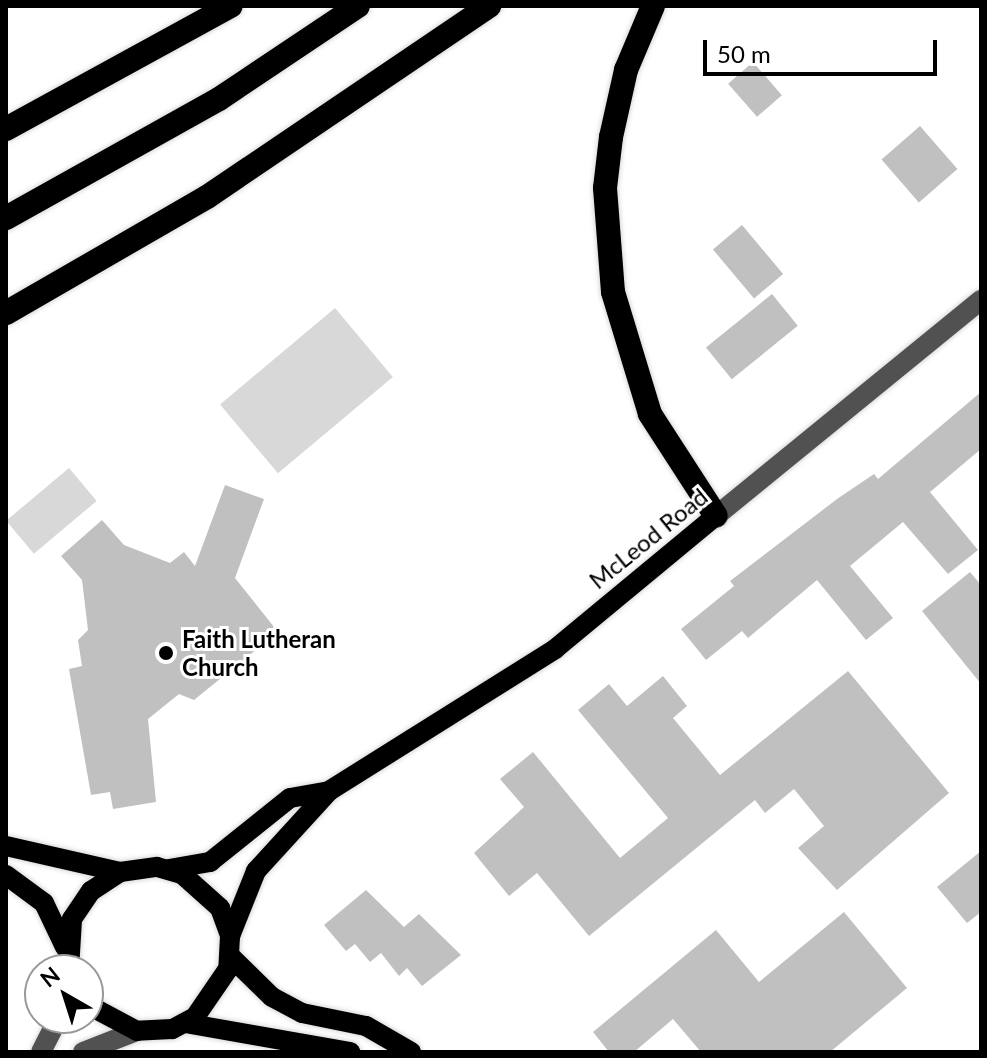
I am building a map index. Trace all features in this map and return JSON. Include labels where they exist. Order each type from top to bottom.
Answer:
[{"type":"highway","points":[[6,129],[231,6]]},
{"type":"highway","points":[[6,218],[219,99],[358,6]]},
{"type":"highway","points":[[6,313],[207,197],[489,6]]},
{"type":"highway","points":[[653,6],[626,70],[611,137],[605,188],[613,292],[650,414],[716,516]]},
{"type":"main road","name":"McLeod Road","points":[[230,936],[256,871],[329,791],[555,649],[716,516]]},
{"type":"main road","name":"McLeod Road","points":[[6,846],[120,872],[169,869],[210,862],[290,798],[329,791]]},
{"type":"main road","points":[[169,869],[213,898],[230,936],[231,957],[217,996],[185,1023]]},
{"type":"main road","points":[[66,949],[81,904],[120,872]]},
{"type":"main road","points":[[6,875],[44,903],[67,954]]},
{"type":"main road","points":[[231,957],[272,997],[302,1013],[366,1026],[411,1052]]},
{"type":"main road","points":[[104,1013],[137,1031],[185,1023],[350,1052]]},
{"type":"street","name":"McLeod Road","points":[[716,516],[981,300]]},
{"type":"street","points":[[83,1052],[137,1031]]},
{"type":"street","points":[[41,1052],[50,1034]]},
{"type":"shaded area","points":[[335,308],[393,377],[278,473],[220,404]]},
{"type":"shaded area","points":[[69,468],[97,501],[34,554],[6,521]]},
{"type":"building","points":[[753,62],[782,95],[757,117],[728,84]]},
{"type":"building","points":[[920,126],[957,169],[919,202],[882,159]]},
{"type":"building","points":[[742,225],[783,274],[754,298],[713,249]]},
{"type":"building","points":[[772,294],[798,326],[732,379],[706,347]]},
{"type":"building","points":[[981,392],[981,449],[930,492],[978,550],[948,574],[903,522],[850,566],[893,618],[866,640],[817,580],[748,638],[742,631],[706,660],[681,629],[734,586],[730,581],[837,499],[874,474],[878,479]]},
{"type":"building","name":"Faith Lutheran Church","points":[[225,485],[264,499],[235,578],[278,632],[194,700],[179,694],[148,719],[156,802],[113,809],[110,792],[91,795],[69,669],[82,666],[78,640],[88,630],[82,580],[61,556],[102,520],[124,545],[170,563],[184,552],[195,566]]},
{"type":"building","points":[[970,572],[981,585],[981,684],[922,611]]},
{"type":"building","points":[[848,671],[949,793],[837,890],[798,848],[824,826],[794,789],[765,813],[755,800],[589,936],[537,873],[509,896],[474,853],[524,807],[500,779],[533,752],[620,858],[668,818],[578,710],[609,684],[627,706],[663,676],[687,706],[673,718],[720,775]]},
{"type":"building","points":[[981,851],[981,912],[967,923],[937,887]]},
{"type":"building","points":[[366,890],[404,927],[419,914],[461,955],[422,986],[407,968],[399,976],[381,953],[370,962],[355,944],[346,951],[324,925]]},
{"type":"building","points":[[844,912],[907,988],[830,1052],[701,1052],[673,1019],[634,1052],[609,1052],[593,1032],[716,930],[759,982]]},
{"type":"place","name":"Faith Lutheran Church","points":[[166,653]]}]
